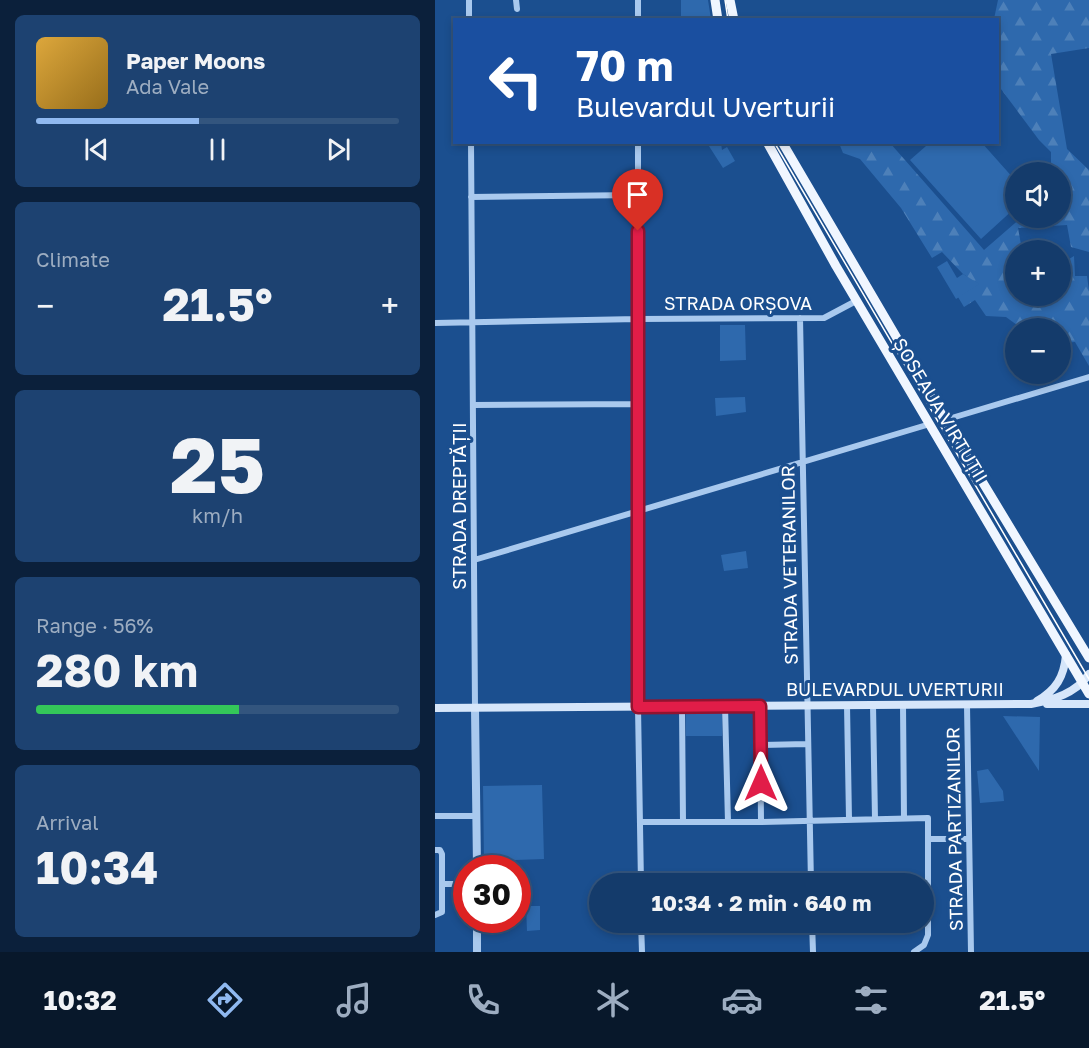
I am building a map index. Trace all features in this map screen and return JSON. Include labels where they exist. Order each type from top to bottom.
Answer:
[{"type":"main road","points":[[715,0],[718,18]]},
{"type":"main road","points":[[730,0],[733,18]]},
{"type":"main road","name":"ȘOSEAUA VIRTUȚII","points":[[768,144],[856,301],[1089,694]]},
{"type":"main road","name":"ȘOSEAUA VIRTUȚII","points":[[783,144],[945,420],[1089,658]]},
{"type":"main road","points":[[1031,704],[1050,692],[1058,683],[1067,655]]},
{"type":"main road","points":[[1083,684],[1089,674]]},
{"type":"main road","name":"BULEVARDUL UVERTURII","points":[[435,708],[1031,704],[1057,697],[1083,684]]},
{"type":"main road","points":[[1031,704],[1089,704]]},
{"type":"street","points":[[469,0],[469,18]]},
{"type":"street","points":[[516,0],[517,9]]},
{"type":"street","points":[[638,0],[638,18]]},
{"type":"street","name":"STRADA DREPTĂȚII","points":[[471,144],[477,855]]},
{"type":"street","points":[[638,144],[638,707],[641,873]]},
{"type":"street","points":[[471,197],[638,195]]},
{"type":"street","name":"STRADA ORȘOVA","points":[[435,323],[827,317],[856,301]]},
{"type":"street","name":"STRADA VETERANILOR","points":[[800,318],[811,873]]},
{"type":"street","points":[[945,420],[1089,377]]},
{"type":"street","points":[[473,405],[638,404]]},
{"type":"street","points":[[474,560],[930,424]]},
{"type":"street","points":[[847,705],[849,819]]},
{"type":"street","points":[[873,705],[875,819]]},
{"type":"street","points":[[903,705],[904,818]]},
{"type":"street","name":"STRADA PARTIZANILOR","points":[[967,705],[971,952]]},
{"type":"street","points":[[681,706],[683,822]]},
{"type":"street","points":[[725,706],[728,822]]},
{"type":"street","points":[[760,706],[761,822]]},
{"type":"street","points":[[760,745],[807,744]]},
{"type":"street","points":[[435,816],[476,816]]},
{"type":"street","points":[[641,822],[928,818],[928,935],[924,945],[914,952]]},
{"type":"street","points":[[928,839],[968,839]]},
{"type":"street","points":[[435,850],[440,850],[442,854],[442,912],[435,915]]},
{"type":"street","points":[[442,884],[453,884]]},
{"type":"street","points":[[477,933],[477,952]]},
{"type":"street","points":[[641,933],[642,952]]},
{"type":"street","points":[[812,933],[813,952]]},
{"type":"green space","points":[[681,0],[708,0],[711,18],[681,18]]},
{"type":"green space","points":[[998,0],[1089,0],[1089,48],[1051,54],[1067,149],[1089,170],[1089,252],[1071,247],[1068,228],[1071,228],[1071,162],[1051,162],[1051,152],[1039,140],[999,86],[999,18],[994,18]]},
{"type":"green space","points":[[708,144],[721,144],[722,150],[727,147],[735,161],[723,168]]},
{"type":"green space","points":[[839,144],[891,144],[984,250],[1009,228],[1018,228],[1020,240],[1005,240],[1005,306],[1071,306],[1071,258],[1074,256],[1075,276],[1087,276],[1089,366],[1075,342],[1071,342],[1071,318],[986,316],[975,300],[964,307],[958,297],[979,284],[963,274],[942,252],[932,258],[901,208],[860,159],[843,153]]},
{"type":"green space","points":[[924,144],[983,144],[1005,169],[1005,217],[981,239],[910,160],[926,146]]},
{"type":"green space","points":[[947,261],[957,278],[963,274],[980,284],[956,299],[937,267]]},
{"type":"green space","points":[[720,325],[745,325],[746,360],[720,361]]},
{"type":"green space","points":[[745,397],[746,412],[716,416],[715,398]]},
{"type":"green space","points":[[746,551],[748,568],[724,571],[721,555]]},
{"type":"green space","points":[[722,709],[722,736],[686,736],[686,710]]},
{"type":"green space","points":[[1003,716],[1040,717],[1039,771]]},
{"type":"green space","points":[[988,769],[1003,791],[1004,801],[980,803],[977,771]]},
{"type":"green space","points":[[542,785],[544,859],[531,859],[531,855],[484,855],[483,786]]},
{"type":"green space","points":[[531,906],[540,906],[540,930],[531,931]]},
{"type":"tram line","points":[[725,0],[728,18]]},
{"type":"tram line","points":[[775,144],[1089,679]]},
{"type":"route","points":[[638,231],[638,707],[760,706],[761,783]]}]
